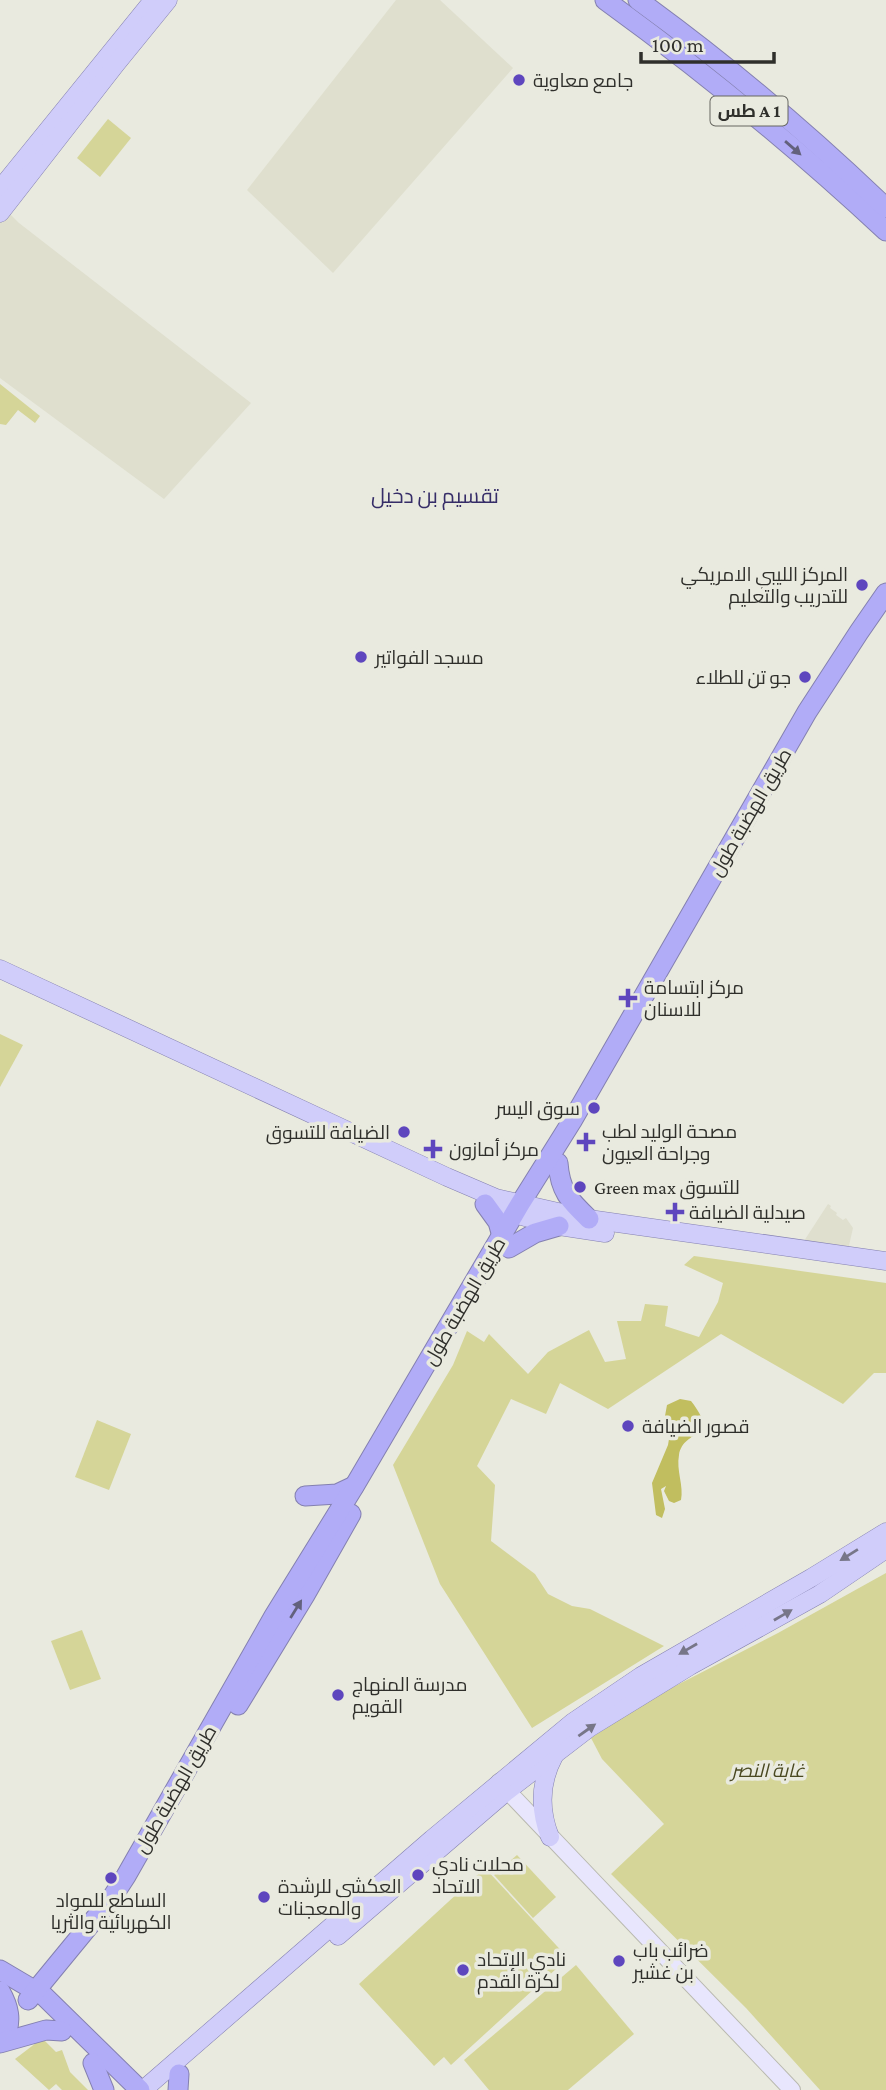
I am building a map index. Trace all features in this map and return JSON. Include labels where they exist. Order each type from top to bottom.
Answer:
[{"type":"highway","name":"طس A 1","points":[[604,0],[729,94],[793,147],[886,231]]},
{"type":"highway","name":"طس A 1","points":[[638,0],[796,125],[886,208]]},
{"type":"highway","name":"طريق الهضبة طول","points":[[36,1998],[115,1909],[145,1867],[192,1781],[305,1595],[572,1121],[807,712],[886,593]]},
{"type":"highway","name":"طريق الهضبة طول","points":[[523,1211],[558,1163],[636,1022],[812,720],[886,606]]},
{"type":"highway","points":[[558,1163],[563,1191],[589,1219]]},
{"type":"highway","points":[[485,1204],[498,1222],[505,1242],[559,1226]]},
{"type":"highway","name":"طريق الهضبة طول","points":[[36,1998],[111,1899],[274,1616],[505,1242]]},
{"type":"highway","points":[[305,1496],[337,1494],[355,1485]]},
{"type":"highway","points":[[0,1970],[141,2090]]},
{"type":"highway","points":[[0,1984],[36,1998],[62,2031],[120,2090]]},
{"type":"highway","points":[[0,1991],[9,2011],[9,2026],[3,2040]]},
{"type":"highway","points":[[3,2040],[46,2030],[62,2031]]},
{"type":"highway","points":[[93,2063],[104,2090]]},
{"type":"main road","points":[[0,189],[153,0]]},
{"type":"main road","points":[[0,213],[169,0]]},
{"type":"main road","points":[[0,969],[447,1177],[559,1226],[886,1261]]},
{"type":"main road","points":[[0,981],[485,1204],[589,1219],[671,1237],[886,1272]]},
{"type":"main road","points":[[141,2090],[296,1955],[503,1787],[615,1711],[690,1665],[754,1632],[886,1532]]},
{"type":"main road","points":[[161,2090],[178,2082],[573,1722],[610,1696],[886,1549]]},
{"type":"main road","points":[[550,1837],[542,1800],[546,1775],[557,1752]]},
{"type":"street","points":[[503,1787],[792,2090]]},
{"type":"shaded area","points":[[396,0],[440,0],[513,68],[333,273],[247,190]]},
{"type":"shaded area","points":[[8,212],[251,403],[164,499],[0,378],[0,223]]},
{"type":"shaded area","points":[[828,1204],[836,1215],[843,1220],[846,1218],[853,1228],[848,1250],[804,1241]]},
{"type":"shaded area","points":[[680,1399],[691,1401],[703,1422],[702,1428],[682,1446],[679,1455],[681,1500],[674,1503],[669,1501],[664,1491],[666,1486],[661,1489],[665,1509],[662,1518],[656,1515],[652,1483],[668,1445],[671,1427],[665,1416],[667,1405]]},
{"type":"green space","points":[[108,119],[131,138],[100,177],[77,158]]},
{"type":"green space","points":[[0,384],[40,416],[35,423],[18,410],[6,425],[0,424]]},
{"type":"green space","points":[[0,1034],[23,1045],[0,1087]]},
{"type":"green space","points":[[694,1256],[886,1283],[886,1373],[874,1373],[843,1404],[721,1334],[608,1409],[560,1383],[546,1414],[511,1399],[477,1466],[495,1485],[491,1541],[535,1574],[548,1594],[572,1606],[590,1609],[664,1646],[532,1728],[440,1584],[393,1465],[453,1365],[467,1331],[484,1342],[489,1334],[528,1374],[548,1352],[589,1330],[605,1362],[626,1359],[617,1321],[641,1321],[645,1304],[668,1306],[665,1326],[699,1337],[718,1302],[723,1283],[684,1265]]},
{"type":"green space","points":[[97,1420],[131,1434],[109,1490],[75,1477]]},
{"type":"green space","name":"غابة النصر","points":[[886,1573],[886,2090],[820,2090],[746,2008],[611,1874],[664,1824],[602,1759],[591,1738],[650,1699]]},
{"type":"green space","points":[[82,1630],[101,1679],[70,1690],[51,1641]]},
{"type":"green space","points":[[517,1855],[556,1897],[533,1918],[494,1875]]},
{"type":"green space","points":[[485,1868],[568,1958],[451,2065],[444,2057],[434,2066],[359,1984]]},
{"type":"green space","points":[[576,1965],[634,2034],[568,2090],[489,2090],[464,2060]]},
{"type":"green space","points":[[44,2040],[56,2052],[62,2050],[70,2072],[88,2090],[62,2090],[56,2084],[49,2090],[15,2059]]},
{"type":"place","name":"جامع معاوية","points":[[519,80]]},
{"type":"place","name":"المركز الليبي الامريكي للتدريب والتعليم","points":[[862,585]]},
{"type":"place","name":"مسجد الفواتير","points":[[361,657]]},
{"type":"place","name":"جو تن للطلاء","points":[[805,677]]},
{"type":"place","name":"مركز ابتسامة للاسنان","points":[[628,998]]},
{"type":"place","name":"سوق اليسر","points":[[594,1108]]},
{"type":"place","name":"الضيافة للتسوق","points":[[404,1132]]},
{"type":"place","name":"مصحة الوليد لطب وجراحة العيون","points":[[586,1142]]},
{"type":"place","name":"مركز أمازون","points":[[433,1149]]},
{"type":"place","name":"Green max للتسوق","points":[[580,1187]]},
{"type":"place","name":"صيدلية الضيافة","points":[[675,1212]]},
{"type":"place","name":"قصور الضيافة","points":[[628,1426]]},
{"type":"place","name":"مدرسة المنهاج القويم","points":[[338,1695]]},
{"type":"place","name":"محلات نادي الاتحاد","points":[[418,1875]]},
{"type":"place","name":"الساطع للمواد الكهربائية والثريا","points":[[111,1878]]},
{"type":"place","name":"العكشي للرشدة والمعجنات","points":[[264,1897]]},
{"type":"place","name":"ضرائب باب بن غشير","points":[[619,1961]]},
{"type":"place","name":"نادي الإتحاد لكرة القدم","points":[[463,1970]]},
{"type":"district","name":"تقسيم بن دخيل","points":[[435,496]]}]
